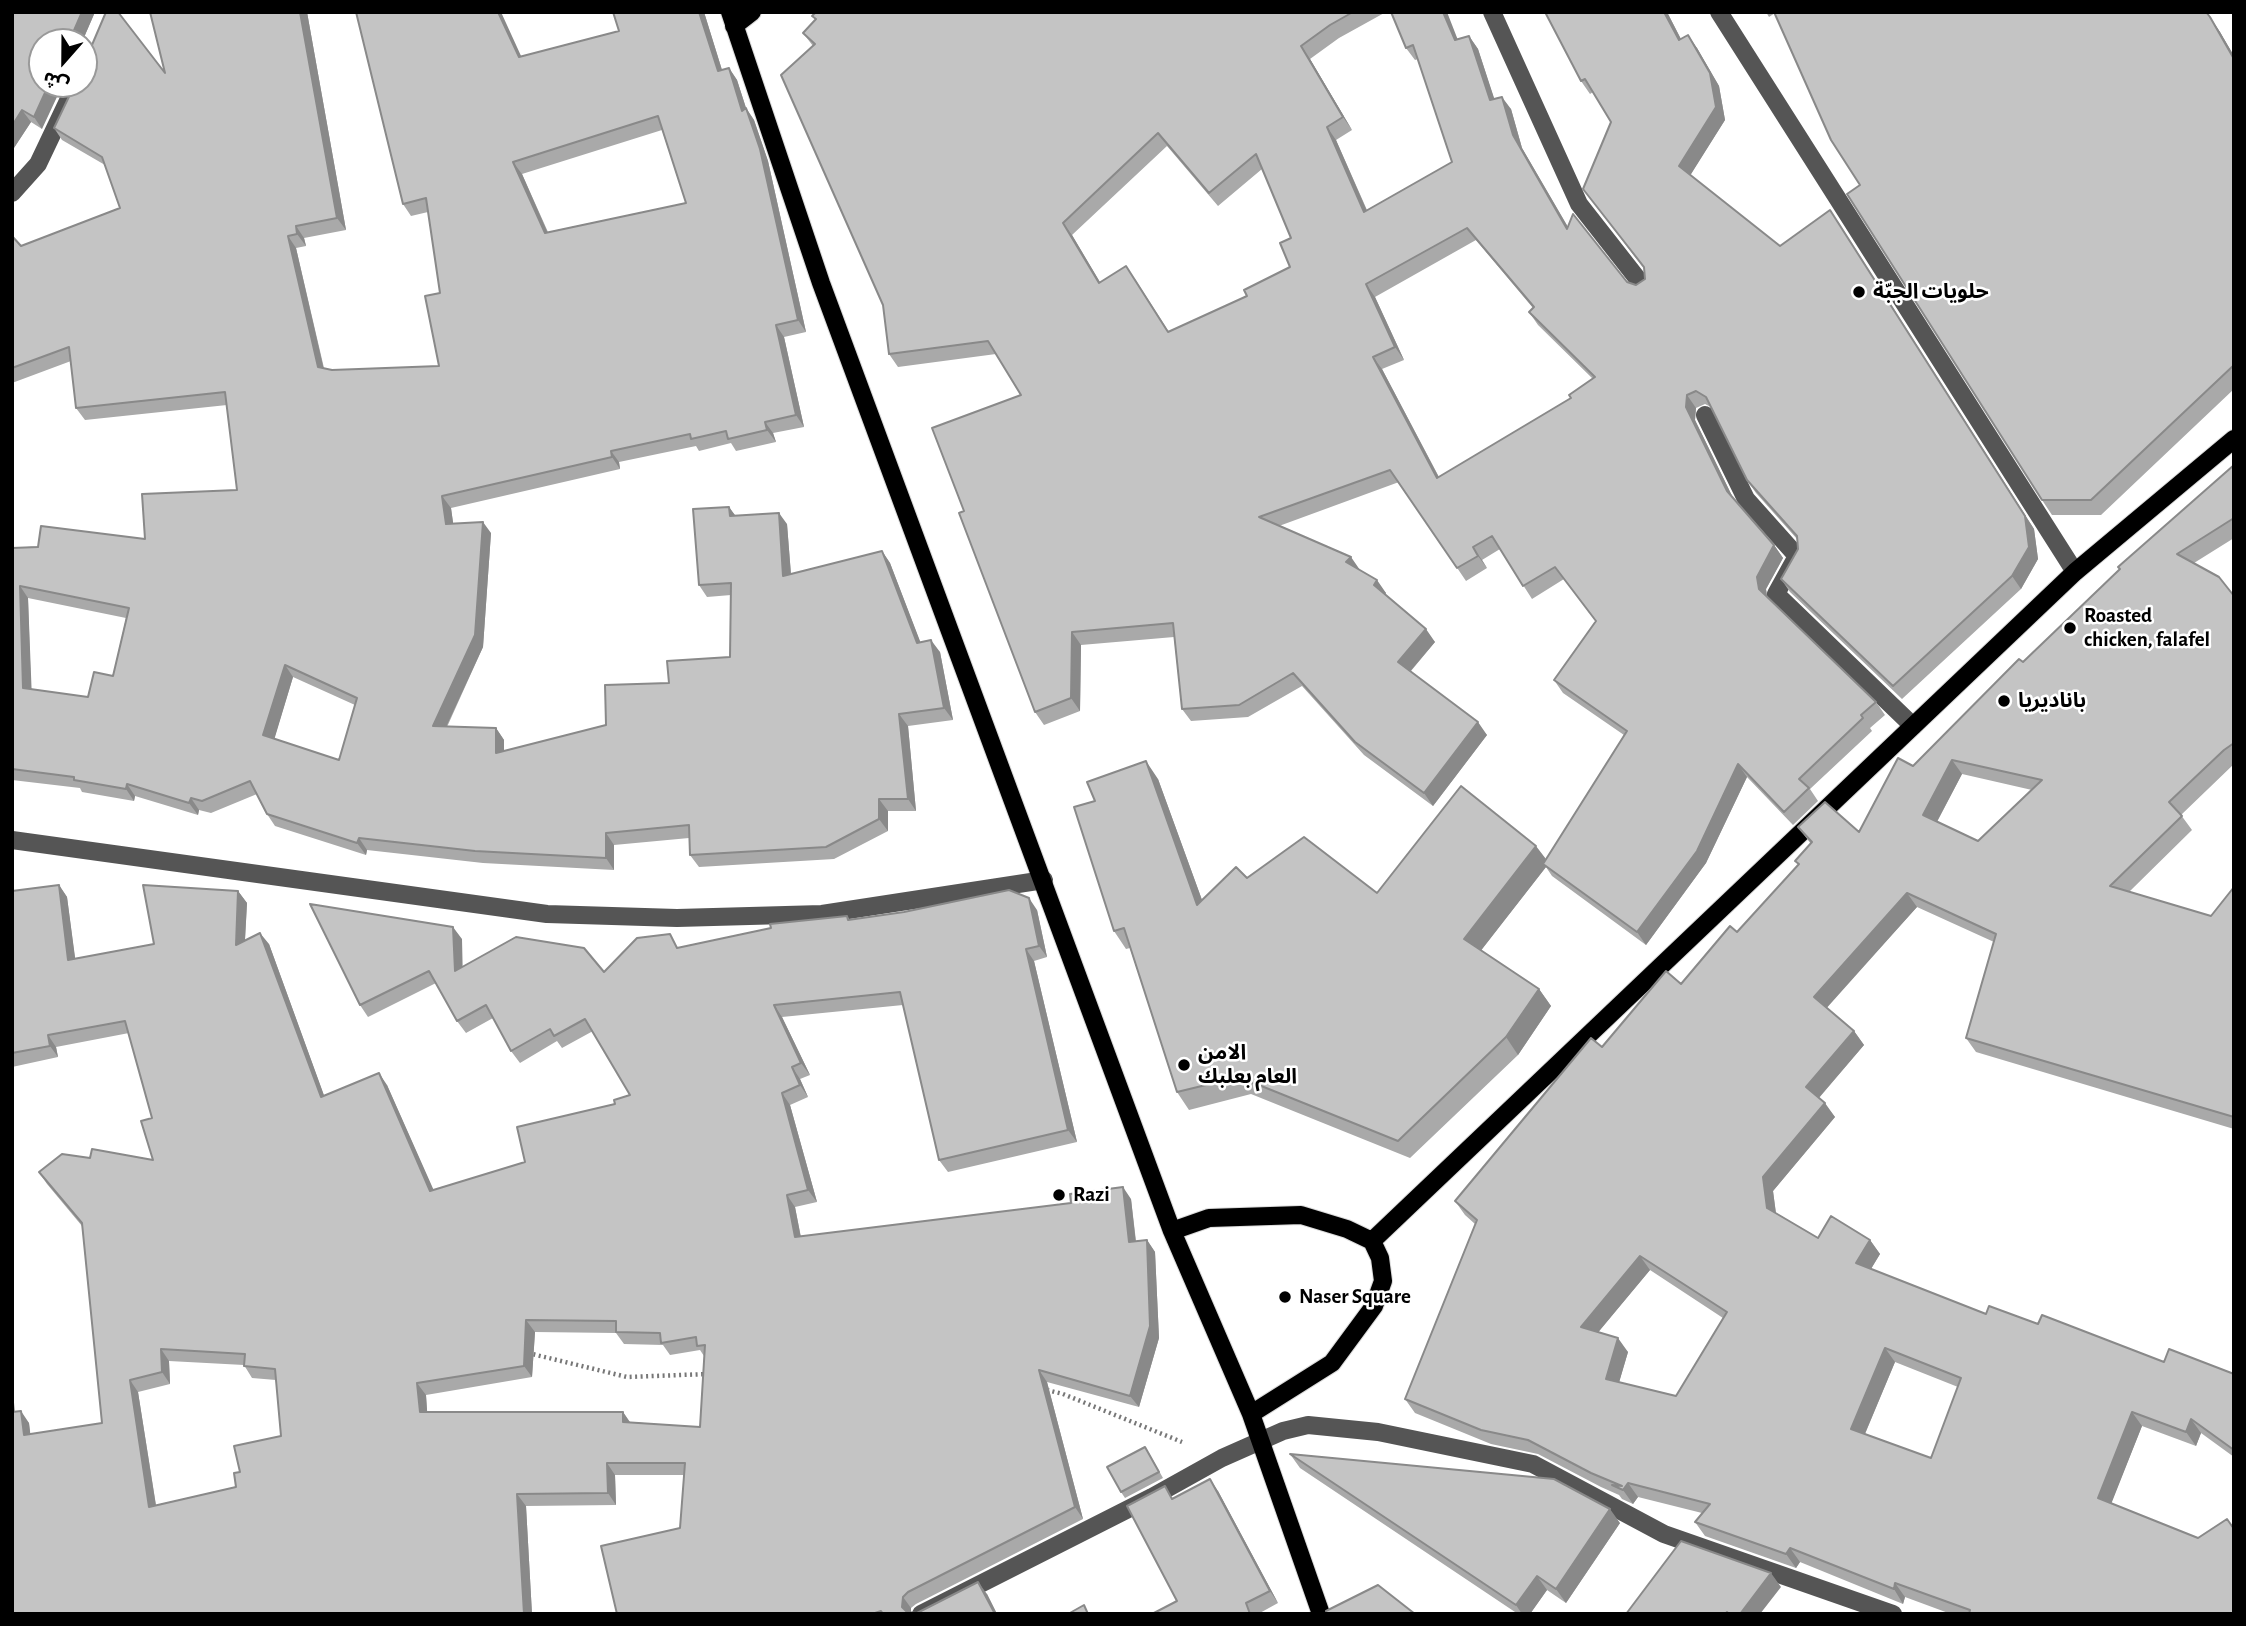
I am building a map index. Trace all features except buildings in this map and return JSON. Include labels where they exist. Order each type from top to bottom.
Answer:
[{"type":"main road","points":[[752,12],[732,19],[821,283],[1172,1231],[1261,1440],[1321,1614]]},
{"type":"main road","points":[[1372,1241],[2075,572],[2234,439]]},
{"type":"main road","points":[[1172,1231],[1209,1219],[1301,1215],[1347,1229],[1372,1241],[1380,1258],[1383,1281],[1374,1306],[1332,1363],[1251,1414]]},
{"type":"street","points":[[1492,12],[1579,204],[1644,287]]},
{"type":"street","points":[[1719,12],[2075,572]]},
{"type":"street","points":[[12,194],[38,164],[69,98]]},
{"type":"street","points":[[1705,415],[1746,499],[1797,556],[1776,594],[1913,726]]},
{"type":"street","points":[[12,840],[573,915],[677,918],[822,914],[1044,880]]},
{"type":"street","points":[[920,1614],[1152,1497],[1222,1458],[1261,1440],[1308,1425],[1378,1432],[1533,1464],[1664,1534],[1892,1614]]},
{"type":"path","points":[[519,1350],[627,1377],[710,1373]]},
{"type":"path","points":[[1036,1388],[1063,1394],[1222,1458]]},
{"type":"place","name":"حلويات الجبّة","points":[[1859,292]]},
{"type":"place","name":"Roasted chicken, falafel","points":[[2070,628]]},
{"type":"place","name":"باناديريا","points":[[2004,701]]},
{"type":"place","name":"الامن العام بعلبك","points":[[1184,1065]]},
{"type":"place","name":"Razi","points":[[1059,1195]]},
{"type":"place","name":"Naser Square","points":[[1285,1297]]}]
